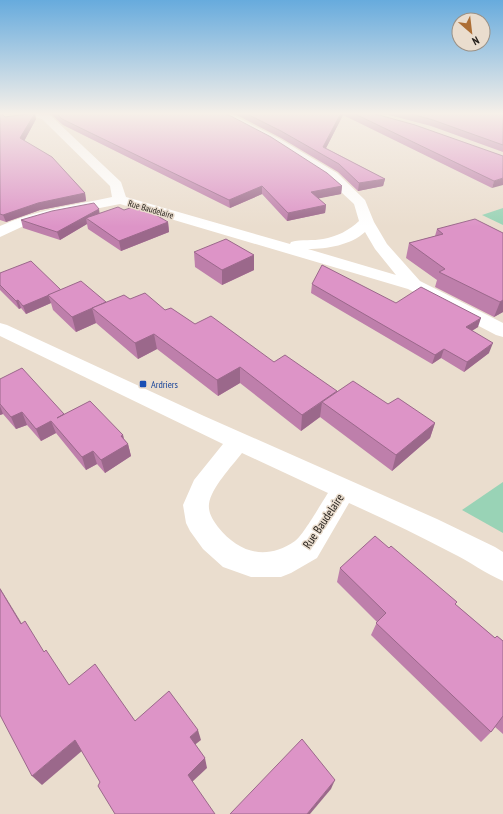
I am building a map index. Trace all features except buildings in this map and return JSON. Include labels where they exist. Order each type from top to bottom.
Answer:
[{"type":"street","points":[[81,151],[116,185],[120,200]]},
{"type":"street","name":"Rue Baudelaire","points":[[292,151],[332,176],[360,203],[367,222],[380,246],[414,285]]},
{"type":"street","name":"Rue Baudelaire","points":[[0,232],[23,221],[52,213],[120,200],[414,285],[503,331]]},
{"type":"street","name":"Rue Baudelaire","points":[[280,246],[326,244],[355,233],[367,222]]},
{"type":"street","name":"Rue Baudelaire","points":[[0,329],[238,441],[450,538],[503,568]]},
{"type":"street","name":"Rue Baudelaire","points":[[238,441],[203,487],[196,505],[198,523],[213,541],[233,558],[251,564],[281,564],[307,549],[344,489]]},
{"type":"green space","points":[[503,208],[503,225],[482,215]]},
{"type":"green space","points":[[503,482],[503,533],[462,510]]},
{"type":"place","name":"Ardriers","points":[[143,384]]}]
